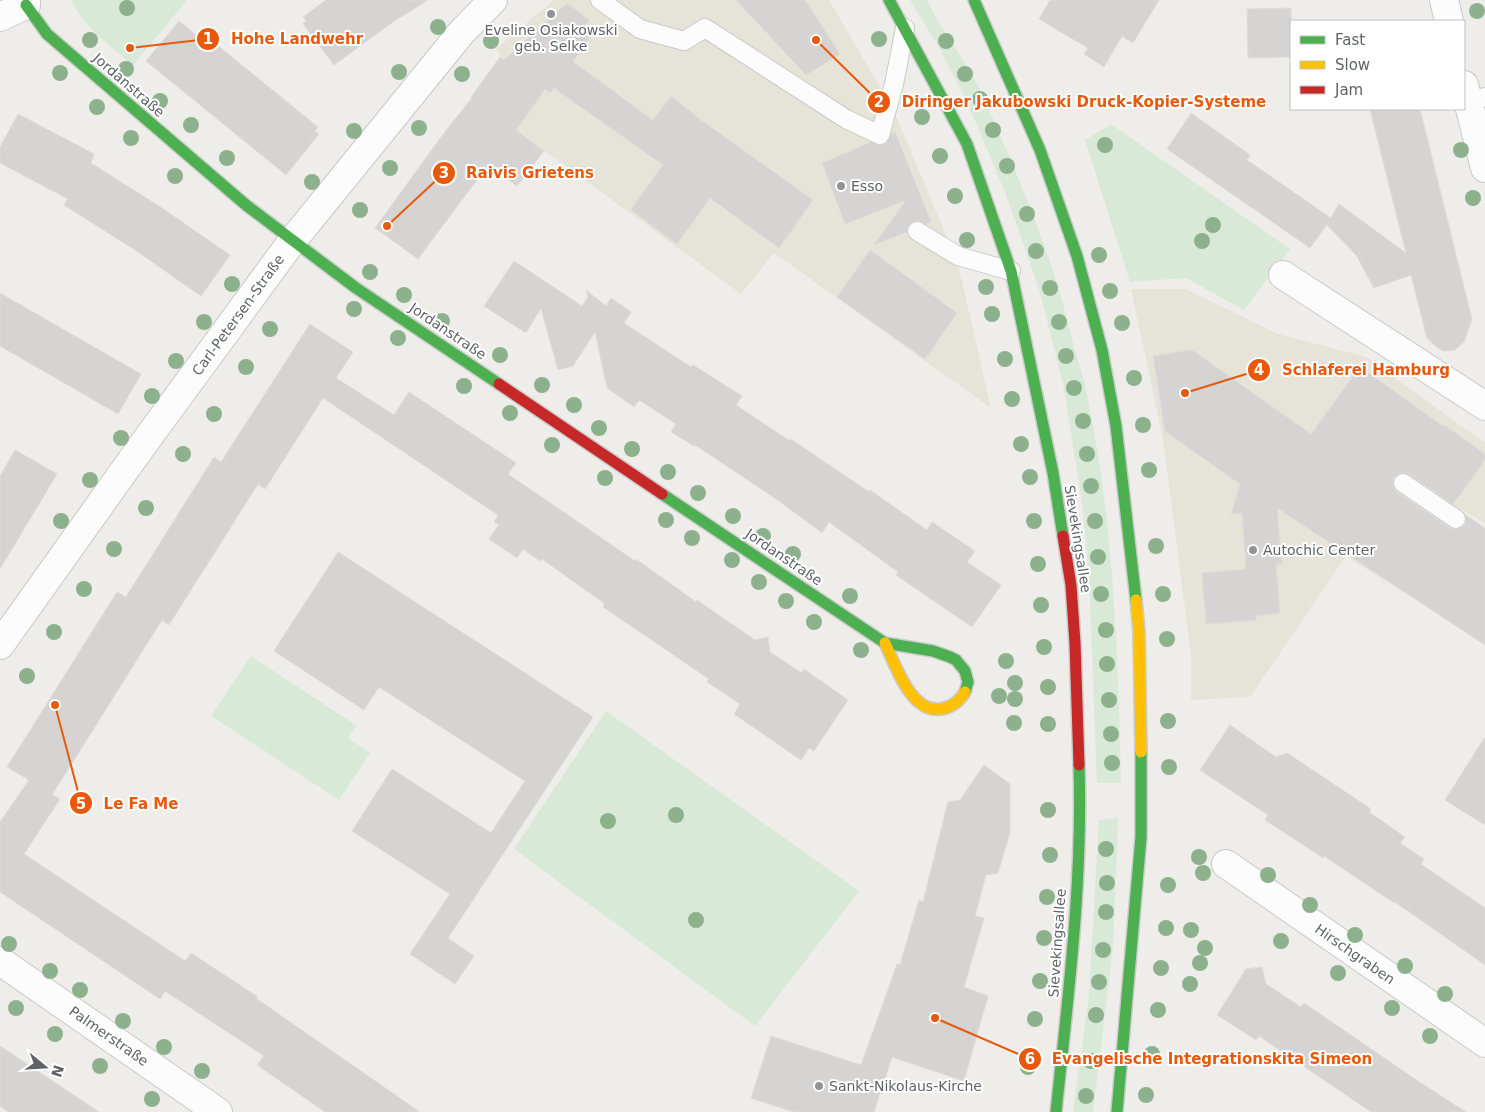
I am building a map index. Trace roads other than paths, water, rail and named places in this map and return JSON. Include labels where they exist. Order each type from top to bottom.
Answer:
[{"type":"main road","name":"Sievekingsallee","points":[[888,0],[967,144],[1011,271],[1053,473],[1071,585],[1080,760],[1078,875],[1072,960],[1056,1112]]},
{"type":"main road","points":[[974,0],[1040,150],[1077,256],[1102,350],[1116,426],[1139,631],[1142,812],[1141,847],[1117,1112]]},
{"type":"main road","name":"Jordanstraße","points":[[26,3],[47,34],[246,205],[364,293],[885,643],[947,655],[957,660],[967,676],[966,692],[962,699],[956,704],[945,708],[934,708],[924,705],[915,698],[905,685],[885,643]]},
{"type":"street","name":"Carl-Petersen-Straße","points":[[0,645],[133,458],[293,240],[461,32],[494,0]]},
{"type":"street","points":[[1444,0],[1449,20]]},
{"type":"street","points":[[0,17],[26,3]]},
{"type":"street","points":[[1472,94],[1485,168]]},
{"type":"street","points":[[1283,275],[1485,406]]},
{"type":"street","name":"Hirschgraben","points":[[1226,864],[1485,1044]]},
{"type":"street","name":"Palmerstraße","points":[[0,961],[218,1112]]},
{"type":"lane","points":[[600,0],[640,29],[684,41],[704,28],[846,119],[880,135],[894,84],[905,28]]},
{"type":"lane","points":[[917,231],[958,256],[1011,271]]},
{"type":"lane","points":[[1403,483],[1456,518]]},
{"type":"place","name":"Eveline Osiakowski geb. Selke","points":[[551,14]]},
{"type":"place","name":"Diringer Jakubowski Druck-Kopier-Systeme","points":[[816,40]]},
{"type":"place","name":"Hohe Landwehr","points":[[130,48]]},
{"type":"place","name":"Esso","points":[[841,186]]},
{"type":"place","name":"Raivis Grietens","points":[[387,226]]},
{"type":"place","name":"Schlaferei Hamburg","points":[[1185,393]]},
{"type":"place","name":"Autochic Center","points":[[1253,550]]},
{"type":"place","name":"Le Fa Me","points":[[55,705]]},
{"type":"place","name":"Evangelische Integrationskita Simeon","points":[[935,1018]]},
{"type":"place","name":"Sankt-Nikolaus-Kirche","points":[[819,1086]]}]
